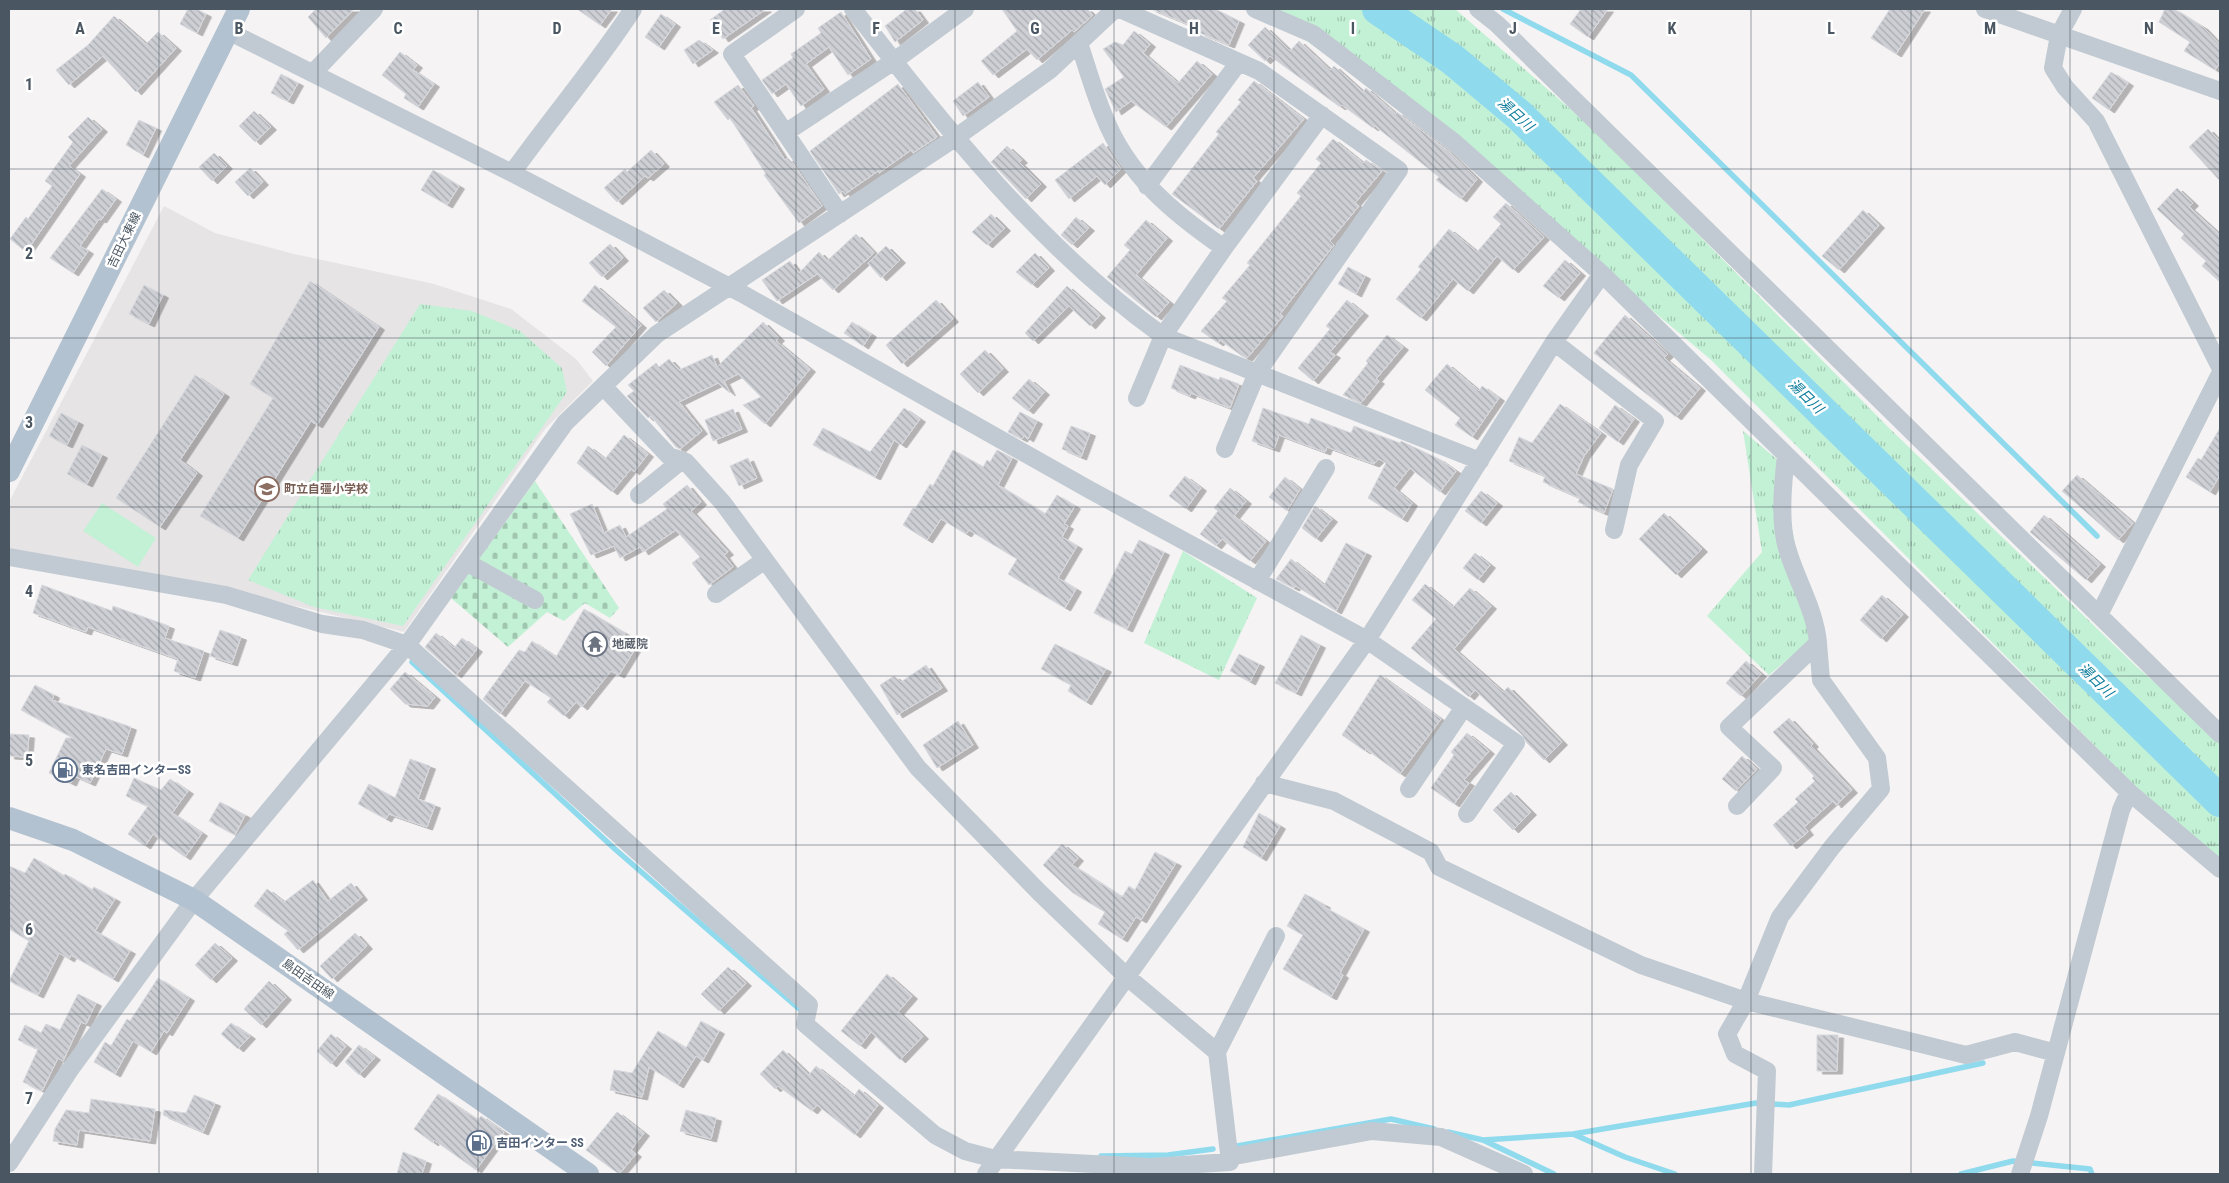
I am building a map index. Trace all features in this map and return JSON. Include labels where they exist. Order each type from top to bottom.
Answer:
[{"type":"main road","name":"吉田大東線","points":[[9,471],[240,9]]},
{"type":"main road","name":"島田吉田線","points":[[9,818],[73,840],[194,900],[588,1174]]},
{"type":"street","points":[[313,73],[374,9]]},
{"type":"street","points":[[512,173],[544,128],[608,48],[633,9]]},
{"type":"street","points":[[796,9],[732,54],[840,214]]},
{"type":"street","points":[[853,9],[955,138],[1042,233],[1119,304],[1163,336],[1480,461]]},
{"type":"street","points":[[786,133],[894,61],[965,9]]},
{"type":"street","points":[[9,1164],[69,1071],[194,900],[407,645],[565,423],[657,334],[955,138],[1050,70],[1115,9]]},
{"type":"street","points":[[1120,9],[1259,71],[1398,170],[1257,373],[1225,449]]},
{"type":"street","points":[[1255,9],[1313,34],[1454,143],[1602,274],[2129,792],[2220,869]]},
{"type":"street","points":[[1478,9],[1504,30],[2220,734]]},
{"type":"street","points":[[1985,9],[2220,91]]},
{"type":"street","points":[[2073,9],[2059,35],[2053,68],[2065,87],[2096,121],[2220,367]]},
{"type":"street","points":[[228,31],[512,173],[728,288],[1367,640],[1516,743],[1468,814]]},
{"type":"street","points":[[1079,43],[1104,118],[1128,161],[1147,186],[1180,217],[1224,248]]},
{"type":"street","points":[[1147,186],[1238,62]]},
{"type":"street","points":[[1138,398],[1163,336],[1224,248],[1322,116]]},
{"type":"street","points":[[986,1174],[999,1153],[1367,640],[1554,342],[1602,274]]},
{"type":"street","points":[[1554,342],[1656,421],[1629,465],[1614,530]]},
{"type":"street","points":[[2099,615],[2220,374]]},
{"type":"street","points":[[602,386],[669,456],[686,462],[723,503],[918,768],[1039,892],[1126,976],[1217,1052]]},
{"type":"street","points":[[1763,1174],[1767,1070],[1735,1054],[1728,1034],[1746,1000],[1780,917],[1832,847],[1881,789],[1877,758],[1821,680],[1816,624],[1786,546],[1782,494],[1786,455]]},
{"type":"street","points":[[639,495],[682,460]]},
{"type":"street","points":[[1257,580],[1326,468]]},
{"type":"street","points":[[9,557],[226,595],[322,624],[363,630],[407,645],[809,1005],[805,1024],[935,1135],[965,1151],[1151,1167],[1230,1162],[1217,1052],[1276,936]]},
{"type":"street","points":[[716,594],[765,560]]},
{"type":"street","points":[[466,562],[535,600]]},
{"type":"street","points":[[1736,806],[1773,768],[1729,727],[1818,643]]},
{"type":"street","points":[[1409,789],[1464,707]]},
{"type":"street","points":[[1264,783],[1334,800],[1431,852],[1439,868],[1641,965],[1746,1000],[1966,1055],[2015,1042],[2056,1054]]},
{"type":"street","points":[[2020,1174],[2056,1054],[2121,810],[2129,792]]},
{"type":"street","points":[[1229,1157],[1372,1131],[1441,1138],[1524,1174]]},
{"type":"shaded area","points":[[164,206],[215,233],[294,254],[434,284],[511,309],[576,359],[593,381],[545,429],[404,632],[226,589],[9,550],[9,502]]},
{"type":"green space","points":[[1262,9],[1455,9],[1598,133],[1889,428],[2137,667],[2220,738],[2220,862],[2132,783],[1710,359],[1471,158]]},
{"type":"green space","points":[[420,304],[472,311],[520,331],[562,368],[567,392],[403,626],[314,607],[248,580]]},
{"type":"green space","points":[[1743,431],[1779,461],[1813,638],[1769,675],[1707,616],[1762,552]]},
{"type":"green space","points":[[535,481],[619,608],[610,618],[585,603],[564,621],[547,612],[508,647],[451,598]]},
{"type":"green space","points":[[102,503],[156,538],[138,567],[83,531]]},
{"type":"green space","points":[[1183,551],[1257,598],[1219,680],[1144,643]]},
{"type":"building","points":[[188,9],[196,9],[206,14],[197,33],[180,24]]},
{"type":"building","points":[[316,9],[354,9],[326,38],[308,17]]},
{"type":"building","points":[[577,9],[612,9],[600,25]]},
{"type":"building","points":[[725,9],[766,9],[723,39],[710,20]]},
{"type":"building","points":[[907,9],[915,9],[923,20],[895,42],[885,26]]},
{"type":"building","points":[[1002,9],[1087,9],[1093,15],[1037,60],[1027,49],[993,75],[981,61],[1017,31]]},
{"type":"building","points":[[1151,9],[1215,9],[1239,21],[1229,45],[1200,33],[1202,30]]},
{"type":"building","points":[[1581,9],[1608,9],[1588,37],[1570,24]]},
{"type":"building","points":[[1890,9],[1925,9],[1896,54],[1871,38]]},
{"type":"building","points":[[2165,9],[2174,9],[2203,27],[2220,45],[2220,62],[2215,70],[2184,51],[2190,42],[2159,22]]},
{"type":"building","points":[[841,12],[871,59],[848,75],[829,47],[806,64],[824,89],[801,106],[786,84],[772,94],[762,80],[793,58],[791,54],[821,33],[818,28]]},
{"type":"building","points":[[661,14],[675,24],[659,47],[645,37]]},
{"type":"building","points":[[114,16],[146,44],[158,32],[176,48],[136,92],[103,56],[69,85],[56,70],[88,45]]},
{"type":"building","points":[[1265,27],[1290,51],[1299,41],[1330,70],[1334,66],[1363,92],[1366,88],[1396,114],[1397,112],[1448,151],[1477,179],[1461,199],[1436,180],[1439,177],[1375,126],[1373,128],[1342,105],[1340,107],[1270,56],[1265,61],[1248,45]]},
{"type":"building","points":[[1134,31],[1150,44],[1143,53],[1178,83],[1197,61],[1212,74],[1166,127],[1131,101],[1116,112],[1105,89],[1124,77],[1103,49],[1115,42],[1123,45]]},
{"type":"building","points":[[699,40],[713,50],[693,64],[684,50]]},
{"type":"building","points":[[400,52],[417,65],[413,70],[434,84],[418,107],[404,98],[406,94],[382,75]]},
{"type":"building","points":[[2111,72],[2128,83],[2109,110],[2092,98]]},
{"type":"building","points":[[281,74],[298,83],[288,101],[271,93]]},
{"type":"building","points":[[1254,81],[1304,119],[1253,178],[1257,181],[1219,229],[1172,194],[1219,134],[1216,132],[1241,102],[1238,100]]},
{"type":"building","points":[[978,82],[989,97],[963,116],[953,101]]},
{"type":"building","points":[[898,84],[937,137],[913,153],[911,150],[845,194],[843,191],[839,194],[810,151]]},
{"type":"building","points":[[738,85],[754,106],[751,108],[785,160],[788,158],[793,163],[822,206],[799,223],[764,175],[766,174],[730,118],[728,120],[714,102]]},
{"type":"building","points":[[254,111],[271,127],[255,142],[239,126]]},
{"type":"building","points":[[88,117],[102,129],[69,166],[80,174],[26,252],[10,239],[26,217],[28,219],[52,186],[45,181],[73,142],[68,137]]},
{"type":"building","points":[[139,120],[156,128],[143,155],[126,145]]},
{"type":"building","points":[[2208,129],[2220,142],[2220,181],[2189,147]]},
{"type":"building","points":[[1333,139],[1363,163],[1366,160],[1382,171],[1355,203],[1359,206],[1330,241],[1334,245],[1280,314],[1283,316],[1247,358],[1242,356],[1220,340],[1218,343],[1201,331],[1227,301],[1222,298],[1250,265],[1247,263],[1301,196],[1297,193],[1321,163],[1316,159]]},
{"type":"building","points":[[1103,143],[1121,169],[1105,185],[1097,176],[1069,199],[1055,180]]},
{"type":"building","points":[[1007,146],[1022,160],[1019,162],[1041,184],[1026,199],[991,162]]},
{"type":"building","points":[[651,150],[664,164],[648,178],[645,176],[617,202],[604,188],[625,169],[627,172]]},
{"type":"building","points":[[214,153],[227,166],[212,181],[199,167]]},
{"type":"building","points":[[250,168],[263,182],[248,196],[235,182]]},
{"type":"building","points":[[433,170],[459,186],[447,205],[421,190]]},
{"type":"building","points":[[2177,188],[2193,203],[2189,207],[2220,235],[2220,282],[2202,266],[2206,261],[2181,238],[2184,234],[2157,209]]},
{"type":"building","points":[[102,189],[116,199],[80,246],[88,251],[73,273],[50,258]]},
{"type":"building","points":[[1506,203],[1544,237],[1513,270],[1497,256],[1468,291],[1453,279],[1421,318],[1396,299],[1421,269],[1418,267],[1449,229],[1477,252],[1501,224],[1493,217]]},
{"type":"building","points":[[1863,210],[1879,225],[1839,270],[1822,256]]},
{"type":"building","points":[[991,214],[1005,228],[987,245],[972,232]]},
{"type":"building","points":[[1076,217],[1089,228],[1072,245],[1061,235]]},
{"type":"building","points":[[1146,220],[1167,238],[1136,275],[1169,302],[1156,317],[1107,277],[1130,250],[1124,245]]},
{"type":"building","points":[[856,234],[874,253],[833,290],[817,274],[777,301],[762,280],[790,261],[799,273],[819,252],[827,261]]},
{"type":"building","points":[[610,244],[623,258],[602,277],[589,263]]},
{"type":"building","points":[[886,246],[900,260],[881,278],[868,263]]},
{"type":"building","points":[[1035,253],[1049,268],[1032,285],[1016,272]]},
{"type":"building","points":[[1565,260],[1580,273],[1559,298],[1543,286]]},
{"type":"building","points":[[1348,267],[1365,276],[1356,294],[1338,284]]},
{"type":"building","points":[[310,281],[379,327],[317,425],[311,421],[238,538],[200,516],[273,398],[250,384]]},
{"type":"building","points":[[144,285],[163,295],[149,324],[129,314]]},
{"type":"building","points":[[595,285],[641,325],[606,366],[592,352],[616,327],[582,301]]},
{"type":"building","points":[[1067,286],[1100,315],[1090,326],[1069,306],[1033,341],[1025,333]]},
{"type":"building","points":[[664,290],[677,303],[656,322],[643,308]]},
{"type":"building","points":[[936,300],[953,319],[902,364],[886,345]]},
{"type":"building","points":[[1347,300],[1363,313],[1330,352],[1335,355],[1313,381],[1298,368],[1330,329],[1326,326]]},
{"type":"building","points":[[1625,315],[1668,354],[1664,358],[1700,388],[1676,417],[1594,353]]},
{"type":"building","points":[[763,322],[779,338],[776,341],[810,369],[765,424],[743,405],[761,397],[738,374],[724,381],[730,393],[718,383],[679,402],[702,431],[680,449],[676,447],[651,416],[648,418],[627,396],[634,391],[628,385],[656,363],[659,367],[669,359],[679,370],[712,355],[717,367]]},
{"type":"building","points":[[852,322],[871,334],[863,346],[844,333]]},
{"type":"building","points":[[1387,335],[1403,347],[1376,379],[1379,381],[1361,403],[1343,395],[1368,363],[1366,361]]},
{"type":"building","points":[[985,350],[1003,369],[978,393],[960,374]]},
{"type":"building","points":[[1447,364],[1479,391],[1482,386],[1499,398],[1472,437],[1455,425],[1460,418],[1425,390]]},
{"type":"building","points":[[1180,365],[1219,380],[1220,377],[1239,384],[1230,408],[1191,393],[1190,396],[1171,388]]},
{"type":"building","points":[[195,375],[224,394],[180,460],[197,473],[160,527],[116,498]]},
{"type":"building","points":[[1029,379],[1044,392],[1028,411],[1012,398]]},
{"type":"building","points":[[1560,404],[1601,433],[1584,456],[1576,474],[1613,489],[1604,513],[1578,502],[1580,498],[1543,482],[1545,476],[1509,461],[1519,437],[1532,443]]},
{"type":"building","points":[[1615,405],[1634,419],[1618,442],[1599,428]]},
{"type":"building","points":[[904,408],[920,419],[901,445],[894,440],[875,477],[813,445],[823,428],[870,452]]},
{"type":"building","points":[[1263,408],[1309,424],[1311,418],[1351,433],[1354,426],[1400,443],[1401,441],[1439,459],[1456,471],[1440,492],[1410,468],[1394,488],[1412,503],[1402,519],[1368,498],[1386,463],[1379,459],[1374,464],[1327,447],[1325,452],[1279,435],[1274,449],[1252,441]]},
{"type":"building","points":[[733,409],[742,429],[713,441],[705,420]]},
{"type":"building","points":[[1020,412],[1037,421],[1028,439],[1024,436],[1022,439],[1008,432]]},
{"type":"building","points":[[61,413],[78,422],[67,445],[49,436]]},
{"type":"building","points":[[1071,426],[1090,433],[1081,457],[1062,449]]},
{"type":"building","points":[[2220,428],[2220,475],[2210,492],[2186,477],[2198,458],[2201,460]]},
{"type":"building","points":[[624,435],[648,454],[634,472],[631,469],[612,492],[577,463],[588,446],[605,459]]},
{"type":"building","points":[[82,445],[102,455],[87,484],[67,474]]},
{"type":"building","points":[[953,450],[983,467],[987,460],[990,462],[997,450],[1012,458],[998,485],[1045,514],[1057,495],[1075,506],[1064,524],[1068,526],[1062,537],[1077,546],[1058,578],[1076,589],[1065,608],[1008,574],[1017,559],[969,530],[966,534],[941,519],[927,540],[903,525],[930,484],[933,486]]},
{"type":"building","points":[[748,458],[757,478],[739,486],[730,466]]},
{"type":"building","points":[[2077,475],[2133,523],[2118,540],[2062,491]]},
{"type":"building","points":[[1185,476],[1201,488],[1186,509],[1169,496]]},
{"type":"building","points":[[1285,477],[1300,489],[1287,511],[1269,497]]},
{"type":"building","points":[[687,485],[701,502],[691,511],[728,552],[724,555],[733,567],[709,585],[692,563],[700,557],[676,530],[643,552],[640,547],[620,558],[614,546],[591,555],[570,514],[592,504],[604,533],[620,525],[626,537],[667,509],[663,504]]},
{"type":"building","points":[[1230,488],[1246,501],[1234,516],[1266,541],[1250,561],[1222,539],[1216,546],[1200,534],[1218,511],[1214,508]]},
{"type":"building","points":[[1481,491],[1497,503],[1481,523],[1465,511]]},
{"type":"building","points":[[1315,506],[1332,519],[1316,539],[1302,528]]},
{"type":"building","points":[[1664,513],[1702,549],[1676,575],[1639,539]]},
{"type":"building","points":[[2044,515],[2100,564],[2086,580],[2030,532]]},
{"type":"building","points":[[1139,540],[1164,552],[1127,629],[1094,613],[1125,551],[1132,554]]},
{"type":"building","points":[[1346,543],[1366,553],[1336,611],[1296,586],[1294,588],[1276,579],[1291,559],[1324,585]]},
{"type":"building","points":[[1475,553],[1490,565],[1478,580],[1463,568]]},
{"type":"building","points":[[1425,584],[1453,607],[1470,588],[1491,606],[1454,649],[1503,692],[1508,687],[1562,742],[1544,760],[1527,743],[1522,735],[1475,690],[1469,697],[1411,648],[1436,619],[1412,600]]},
{"type":"building","points":[[42,585],[112,611],[113,606],[169,626],[165,638],[204,651],[195,678],[174,671],[178,659],[88,627],[86,632],[33,613]]},
{"type":"building","points":[[1882,595],[1903,614],[1881,639],[1860,620]]},
{"type":"building","points":[[584,609],[625,633],[621,640],[635,649],[619,675],[611,671],[582,707],[576,702],[564,716],[547,702],[551,698],[525,681],[500,714],[483,699],[519,650],[525,652],[532,641],[556,657]]},
{"type":"building","points":[[220,630],[241,637],[232,663],[210,656]]},
{"type":"building","points":[[436,633],[454,648],[462,638],[477,649],[456,675],[425,647]]},
{"type":"building","points":[[1301,635],[1320,645],[1296,693],[1275,683]]},
{"type":"building","points":[[1055,644],[1106,669],[1086,702],[1068,691],[1071,685],[1041,669]]},
{"type":"building","points":[[1239,654],[1259,664],[1250,682],[1230,671]]},
{"type":"building","points":[[1746,661],[1761,674],[1741,696],[1726,683]]},
{"type":"building","points":[[926,665],[942,688],[897,715],[880,685],[894,676],[901,682]]},
{"type":"building","points":[[405,672],[435,697],[428,706],[405,704],[390,689]]},
{"type":"building","points":[[1380,675],[1441,719],[1400,774],[1366,749],[1365,751],[1342,735]]},
{"type":"building","points":[[35,685],[54,695],[52,700],[131,727],[122,754],[106,749],[90,783],[74,776],[71,783],[49,773],[66,738],[73,738],[21,710]]},
{"type":"building","points":[[1789,718],[1813,744],[1811,746],[1852,790],[1836,805],[1833,801],[1804,827],[1808,832],[1791,846],[1773,825],[1798,802],[1795,799],[1815,781],[1812,778],[1814,776],[1773,732]]},
{"type":"building","points":[[958,721],[973,745],[937,768],[923,745]]},
{"type":"building","points":[[1467,733],[1489,751],[1464,780],[1469,783],[1454,804],[1431,788],[1454,755],[1451,752]]},
{"type":"building","points":[[9,734],[29,735],[27,757],[9,756]]},
{"type":"building","points":[[1742,756],[1757,769],[1736,791],[1722,779]]},
{"type":"building","points":[[410,759],[430,766],[418,799],[435,805],[427,827],[389,814],[386,819],[358,804],[369,784],[395,798]]},
{"type":"building","points":[[134,778],[161,790],[170,779],[188,791],[172,813],[202,833],[185,857],[153,834],[145,846],[128,834],[148,806],[126,796]]},
{"type":"building","points":[[1511,792],[1531,812],[1513,830],[1493,810]]},
{"type":"building","points":[[220,802],[245,815],[235,835],[209,821]]},
{"type":"building","points":[[1259,813],[1280,826],[1261,858],[1243,847]]},
{"type":"building","points":[[1062,844],[1078,858],[1072,865],[1122,897],[1129,886],[1135,890],[1155,852],[1176,863],[1141,920],[1136,917],[1122,939],[1098,924],[1105,912],[1073,893],[1043,865]]},
{"type":"building","points":[[34,858],[64,876],[65,874],[92,890],[94,887],[115,899],[95,931],[130,951],[113,979],[71,955],[69,959],[59,953],[38,995],[9,981],[29,941],[9,929],[9,866],[25,873]]},
{"type":"building","points":[[313,880],[328,901],[351,883],[362,897],[298,950],[284,934],[288,931],[254,906],[267,889],[284,902]]},
{"type":"building","points":[[1305,894],[1364,929],[1340,973],[1343,975],[1331,997],[1283,969],[1303,935],[1287,926]]},
{"type":"building","points":[[355,933],[367,946],[332,979],[320,966]]},
{"type":"building","points":[[215,943],[232,958],[211,980],[195,965]]},
{"type":"building","points":[[728,967],[746,983],[719,1011],[701,994]]},
{"type":"building","points":[[887,974],[912,996],[898,1012],[923,1036],[900,1060],[871,1032],[860,1046],[841,1031]]},
{"type":"building","points":[[158,978],[189,998],[167,1033],[164,1031],[151,1052],[133,1041],[115,1074],[94,1062],[105,1042],[111,1046],[127,1019],[130,1021]]},
{"type":"building","points":[[269,981],[286,997],[261,1025],[244,1009]]},
{"type":"building","points":[[78,994],[96,1003],[86,1024],[81,1022],[63,1061],[58,1058],[42,1091],[23,1082],[38,1049],[18,1040],[25,1025],[41,1033],[46,1024],[60,1030]]},
{"type":"building","points":[[701,1021],[719,1031],[703,1060],[696,1056],[678,1085],[649,1067],[642,1097],[610,1090],[614,1070],[632,1073],[658,1031],[686,1048]]},
{"type":"building","points":[[231,1023],[250,1036],[238,1049],[221,1034]]},
{"type":"building","points":[[331,1034],[346,1046],[331,1064],[317,1051]]},
{"type":"building","points":[[1817,1035],[1838,1035],[1837,1071],[1817,1071]]},
{"type":"building","points":[[359,1045],[375,1057],[359,1075],[345,1062]]},
{"type":"building","points":[[783,1050],[809,1075],[816,1066],[854,1096],[859,1089],[878,1105],[855,1135],[817,1105],[812,1111],[778,1086],[775,1089],[760,1074]]},
{"type":"building","points":[[438,1094],[478,1120],[481,1116],[504,1132],[476,1170],[434,1140],[433,1143],[414,1129]]},
{"type":"building","points":[[194,1095],[215,1103],[203,1132],[163,1115],[164,1110],[186,1113]]},
{"type":"building","points":[[91,1099],[155,1109],[150,1141],[79,1130],[77,1145],[53,1141],[55,1129],[66,1110],[89,1113]]},
{"type":"building","points":[[686,1110],[716,1118],[711,1139],[680,1131]]},
{"type":"building","points":[[617,1112],[644,1133],[631,1150],[636,1154],[619,1174],[586,1150]]},
{"type":"building","points":[[403,1152],[426,1161],[422,1174],[397,1174]]},
{"type":"waterway","name":"湯日川","points":[[1378,9],[1452,59],[1519,115],[2220,801]]},
{"type":"waterway","points":[[1503,9],[1631,75],[2097,536]]},
{"type":"waterway","points":[[412,662],[616,850],[804,1013]]},
{"type":"waterway","points":[[1483,1140],[1573,1134],[1756,1103],[1789,1105],[1983,1063]]},
{"type":"waterway","points":[[1237,1146],[1391,1119],[1434,1129]]},
{"type":"waterway","points":[[1448,1132],[1483,1140],[1554,1174]]},
{"type":"waterway","points":[[1573,1134],[1625,1157],[1675,1174]]},
{"type":"waterway","points":[[1101,1156],[1168,1155],[1213,1149]]},
{"type":"waterway","points":[[1961,1174],[2013,1161],[2090,1169],[2092,1174]]},
{"type":"place","name":"町立自彊小学校","points":[[267,489]]},
{"type":"place","name":"地蔵院","points":[[595,644]]},
{"type":"place","name":"東名吉田インターSS","points":[[65,770]]},
{"type":"place","name":"吉田インター SS","points":[[479,1143]]}]
